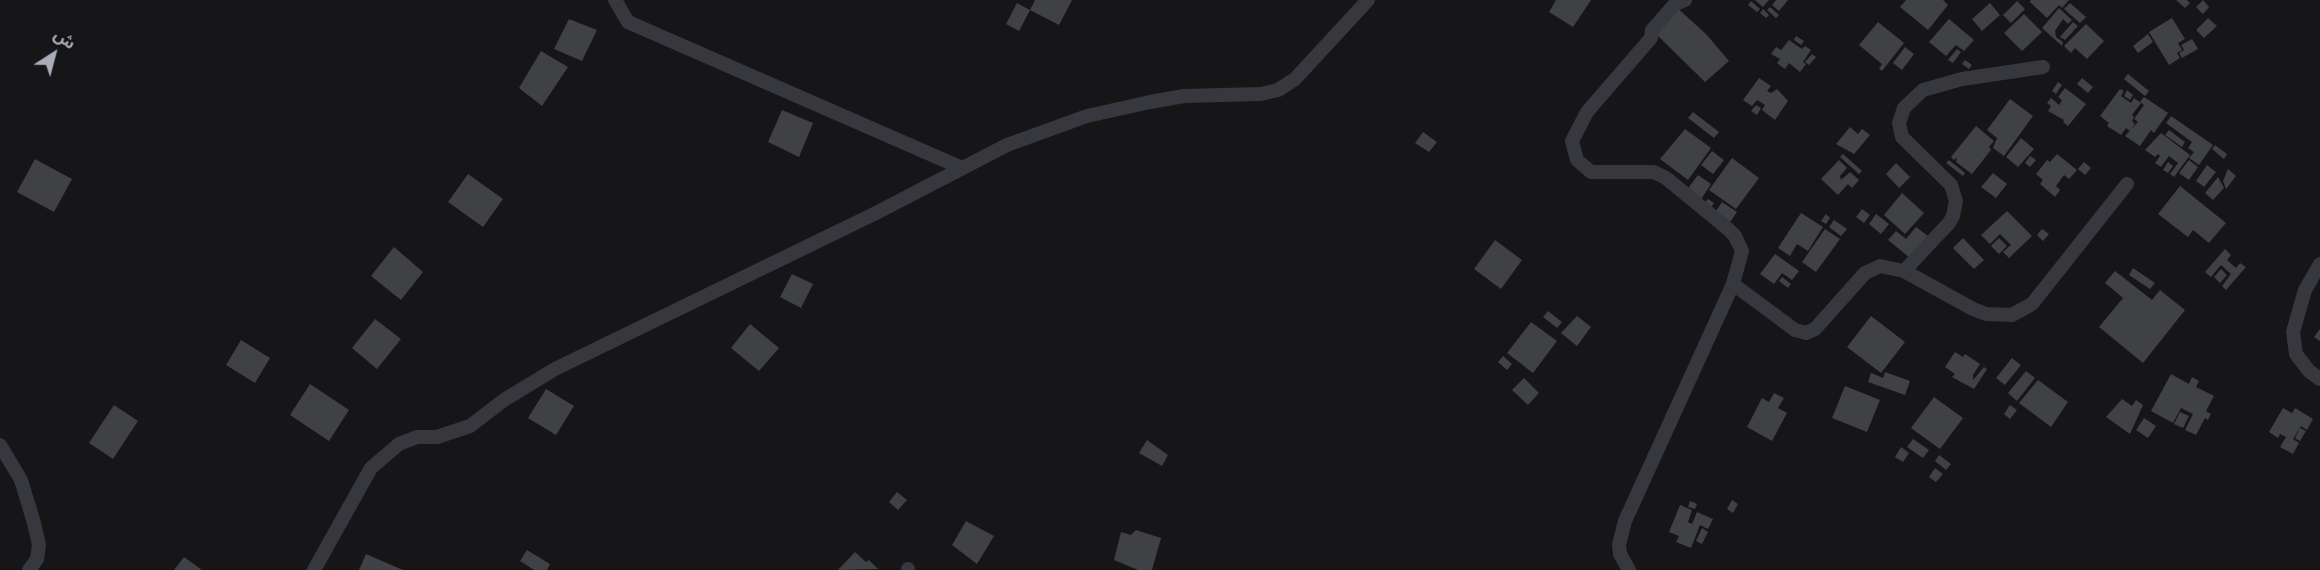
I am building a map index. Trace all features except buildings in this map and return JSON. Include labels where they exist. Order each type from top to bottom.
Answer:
[{"type":"street","points":[[615,0],[628,22],[962,168]]},
{"type":"street","points":[[314,570],[371,468],[399,444],[417,437],[437,437],[470,426],[504,400],[555,369],[1007,145],[1087,116],[1184,96],[1217,97],[1278,90],[1295,79],[1368,0]]},
{"type":"street","points":[[1629,570],[1620,554],[1619,545],[1625,520],[1733,284],[1741,260],[1740,244],[1728,228],[1684,191],[1654,172],[1591,172],[1577,160],[1572,141],[1576,129],[1587,112],[1651,38],[1652,30],[1674,5],[1685,0]]},
{"type":"street","points":[[1904,271],[1948,223],[1953,216],[1956,201],[1951,185],[1902,137],[1899,123],[1904,108],[1923,90],[1962,79],[2043,67]]},
{"type":"street","points":[[1733,284],[1795,330],[1806,333],[1815,329],[1872,268],[1889,267],[1904,271],[1973,309],[1986,314],[2012,315],[2032,304],[2127,184]]},
{"type":"street","points":[[2320,264],[2305,290],[2293,332],[2296,354],[2309,371],[2320,379]]},
{"type":"street","points":[[0,445],[21,480],[34,523],[39,545],[37,559],[29,570]]}]
